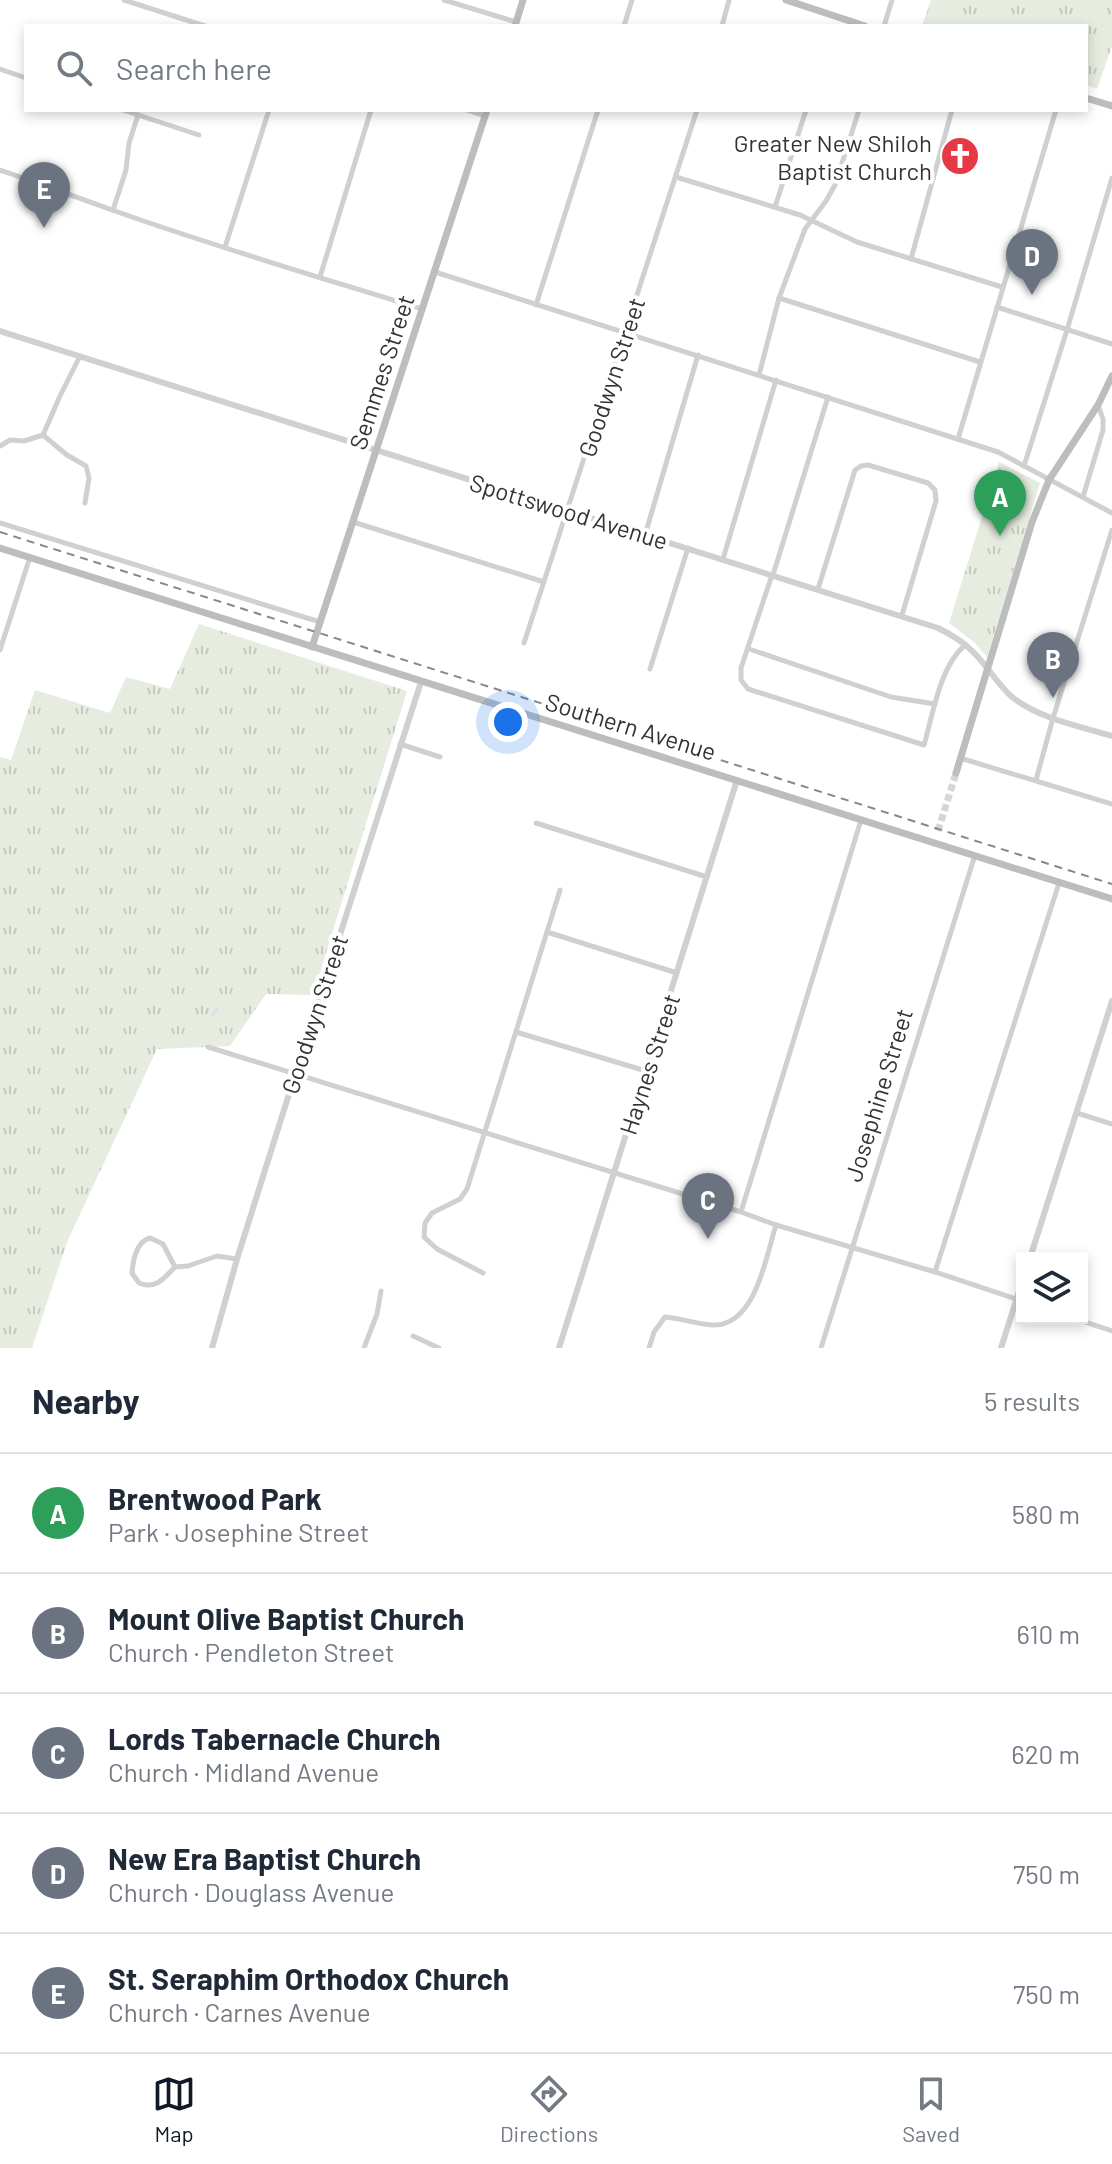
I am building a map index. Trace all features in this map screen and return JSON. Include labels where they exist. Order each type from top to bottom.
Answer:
[{"type":"main road","points":[[516,24],[523,0]]},
{"type":"main road","points":[[786,0],[859,24]]},
{"type":"main road","points":[[1088,99],[1112,106]]},
{"type":"main road","name":"Semmes Street","points":[[312,647],[486,113]]},
{"type":"main road","points":[[956,773],[1032,522],[1049,480],[1098,405],[1112,376]]},
{"type":"main road","name":"Southern Avenue","points":[[0,548],[1112,899]]},
{"type":"main road","points":[[934,842],[938,831]]},
{"type":"street","points":[[124,0],[199,24]]},
{"type":"street","points":[[444,0],[516,24]]},
{"type":"street","points":[[625,24],[632,0]]},
{"type":"street","points":[[723,24],[729,0]]},
{"type":"street","points":[[885,24],[892,0]]},
{"type":"street","points":[[834,24],[836,17]]},
{"type":"street","points":[[0,69],[24,77]]},
{"type":"street","points":[[129,112],[199,135]]},
{"type":"street","points":[[225,247],[268,112]]},
{"type":"street","points":[[320,277],[370,112]]},
{"type":"street","points":[[536,305],[597,112]]},
{"type":"street","name":"Goodwyn Street","points":[[524,643],[696,112]]},
{"type":"street","points":[[775,207],[805,112]]},
{"type":"street","points":[[759,375],[779,298],[805,229],[835,185],[858,112]]},
{"type":"street","points":[[911,259],[951,112]]},
{"type":"street","points":[[958,439],[1055,112]]},
{"type":"street","points":[[113,210],[138,115]]},
{"type":"street","points":[[0,170],[225,247],[422,309]]},
{"type":"street","points":[[676,177],[775,207],[811,220],[846,238],[1002,287]]},
{"type":"street","points":[[1024,466],[1112,178]]},
{"type":"street","points":[[435,272],[998,452],[1112,513]]},
{"type":"street","points":[[779,298],[980,362]]},
{"type":"street","points":[[997,307],[1112,344]]},
{"type":"street","name":"Spottswood Avenue","points":[[0,331],[938,628],[965,645],[1019,702],[1053,718],[1112,736]]},
{"type":"street","points":[[645,535],[698,355]]},
{"type":"street","points":[[0,446],[10,440],[24,441],[43,435],[80,356]]},
{"type":"street","points":[[723,559],[776,380]]},
{"type":"street","points":[[828,397],[741,668],[741,678],[748,689],[924,745],[948,665],[965,645]]},
{"type":"street","points":[[1083,497],[1103,430],[1098,405]]},
{"type":"street","points":[[43,435],[86,466],[89,478],[85,503]]},
{"type":"street","points":[[818,589],[851,477],[858,467],[874,466],[928,483],[935,490],[936,501],[902,615]]},
{"type":"street","points":[[353,522],[544,582]]},
{"type":"street","points":[[0,523],[320,622]]},
{"type":"street","points":[[1036,780],[1112,530]]},
{"type":"street","points":[[650,669],[688,548]]},
{"type":"street","points":[[0,650],[30,557]]},
{"type":"street","points":[[749,649],[891,697],[935,704]]},
{"type":"street","name":"Goodwyn Street","points":[[212,1348],[295,1073],[421,682]]},
{"type":"street","points":[[400,744],[440,757]]},
{"type":"street","points":[[960,758],[1112,802]]},
{"type":"street","name":"Haynes Street","points":[[559,1348],[737,780]]},
{"type":"street","points":[[741,1212],[861,820]]},
{"type":"street","points":[[536,823],[708,877]]},
{"type":"street","name":"Josephine Street","points":[[821,1348],[975,855]]},
{"type":"street","points":[[935,1272],[1059,883]]},
{"type":"street","points":[[483,1273],[437,1249],[424,1237],[425,1223],[432,1213],[460,1199],[467,1189],[560,890]]},
{"type":"street","points":[[547,932],[678,974]]},
{"type":"street","points":[[1032,1252],[1112,1001]]},
{"type":"street","points":[[516,1032],[647,1072]]},
{"type":"street","points":[[208,1047],[1016,1299]]},
{"type":"street","points":[[1077,1113],[1112,1124]]},
{"type":"street","points":[[649,1348],[654,1332],[665,1317],[715,1325],[733,1320],[748,1305],[756,1288],[776,1225]]},
{"type":"street","points":[[175,1267],[163,1244],[155,1239],[146,1239],[137,1248],[132,1273],[139,1283],[153,1286],[175,1267],[217,1256],[237,1259]]},
{"type":"street","points":[[364,1348],[377,1314],[381,1291]]},
{"type":"street","points":[[1001,1348],[1016,1308]]},
{"type":"street","points":[[1088,1323],[1112,1331]]},
{"type":"street","points":[[413,1336],[439,1348]]},
{"type":"green space","points":[[931,0],[1112,0],[1112,46],[1097,89],[1088,86],[1088,24],[923,24]]},
{"type":"green space","points":[[999,462],[1040,483],[987,657],[974,642],[949,623]]},
{"type":"green space","points":[[199,624],[407,691],[313,995],[266,994],[230,1046],[157,1049],[67,1242],[32,1348],[0,1348],[0,757],[11,760],[35,690],[110,713],[126,677],[170,689]]},
{"type":"waterway","points":[[212,1015],[218,1008]]},
{"type":"tunnel","points":[[938,831],[956,773]]},
{"type":"railway","points":[[0,532],[1112,884]]},
{"type":"place","name":"Greater New Shiloh Baptist Church","points":[[960,156]]},
{"type":"place","name":"St. Seraphim Orthodox Church","points":[[44,228]]},
{"type":"place","name":"New Era Baptist Church","points":[[1032,295]]},
{"type":"place","name":"Brentwood Park","points":[[1000,536]]},
{"type":"place","name":"Mount Olive Baptist Church","points":[[1053,698]]},
{"type":"place","name":"Lords Tabernacle Church","points":[[708,1239]]}]
